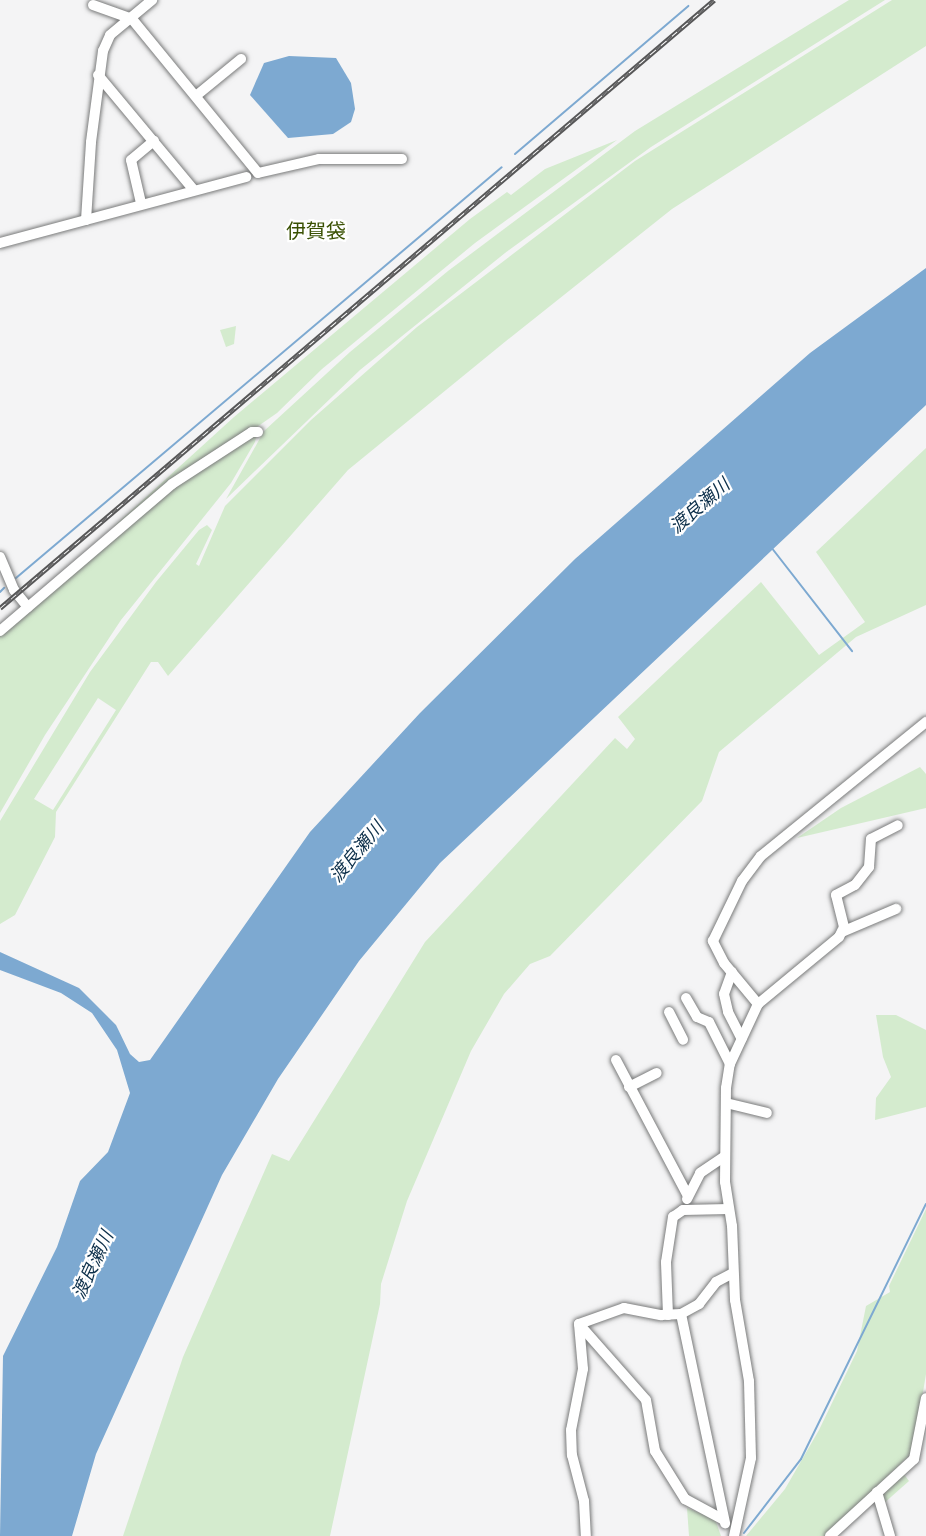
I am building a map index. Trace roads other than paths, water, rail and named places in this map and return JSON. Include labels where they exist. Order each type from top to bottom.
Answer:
[{"type":"street","points":[[86,220],[98,75],[110,35],[152,0]]},
{"type":"street","points":[[93,5],[130,17],[197,95],[258,173],[319,159],[402,159]]},
{"type":"street","points":[[197,95],[241,59]]},
{"type":"street","points":[[98,75],[193,189]]},
{"type":"street","points":[[141,203],[131,160],[154,141]]},
{"type":"street","points":[[0,243],[193,189],[246,177]]},
{"type":"street","points":[[0,631],[172,484],[252,432],[258,432]]},
{"type":"street","points":[[0,557],[14,590],[28,607]]},
{"type":"street","points":[[758,1004],[715,950],[713,940],[742,881],[769,848],[926,722]]},
{"type":"street","points":[[842,932],[836,895],[855,885],[869,867],[871,839],[898,825]]},
{"type":"street","points":[[734,1536],[751,1458],[748,1380],[733,1273],[725,1156],[726,1103],[730,1064],[758,1004],[827,950],[842,932],[896,909]]},
{"type":"street","points":[[732,972],[724,994],[728,1012],[742,1039]]},
{"type":"street","points":[[686,998],[697,1017],[710,1022],[730,1064]]},
{"type":"street","points":[[669,1012],[683,1040]]},
{"type":"street","points":[[616,1060],[688,1196]]},
{"type":"street","points":[[629,1087],[657,1073]]},
{"type":"street","points":[[726,1103],[767,1113]]},
{"type":"street","points":[[668,1315],[664,1296],[670,1222],[683,1210],[700,1173],[725,1156]]},
{"type":"street","points":[[683,1210],[729,1209]]},
{"type":"street","points":[[579,1324],[624,1308],[668,1315],[681,1314],[699,1304],[716,1282],[733,1273]]},
{"type":"street","points":[[681,1314],[724,1520],[734,1536]]},
{"type":"street","points":[[579,1324],[646,1400],[652,1444],[686,1499],[724,1520]]},
{"type":"street","points":[[579,1324],[583,1369],[571,1430],[572,1455],[584,1501],[586,1536]]},
{"type":"street","points":[[830,1536],[918,1452],[925,1396]]},
{"type":"street","points":[[877,1492],[890,1536]]},
{"type":"water","points":[[289,56],[336,58],[351,83],[355,109],[351,122],[333,134],[288,138],[250,95],[264,63]]},
{"type":"water","name":"渡良瀬川","points":[[926,268],[926,405],[440,863],[359,961],[278,1079],[222,1175],[96,1454],[72,1536],[0,1536],[3,1356],[57,1247],[80,1181],[108,1152],[130,1093],[117,1050],[92,1013],[61,993],[0,970],[0,952],[79,988],[116,1025],[130,1054],[139,1062],[150,1060],[310,832],[420,713],[575,559],[810,353]]},
{"type":"waterway","points":[[515,154],[688,6]]},
{"type":"waterway","points":[[16,578],[502,167]]},
{"type":"waterway","points":[[771,547],[852,651]]},
{"type":"waterway","points":[[0,592],[4,588]]},
{"type":"waterway","points":[[744,1533],[801,1459],[926,1204]]},
{"type":"railway","points":[[0,608],[714,0]]},
{"type":"district","name":"伊賀袋","points":[[316,230]]}]
